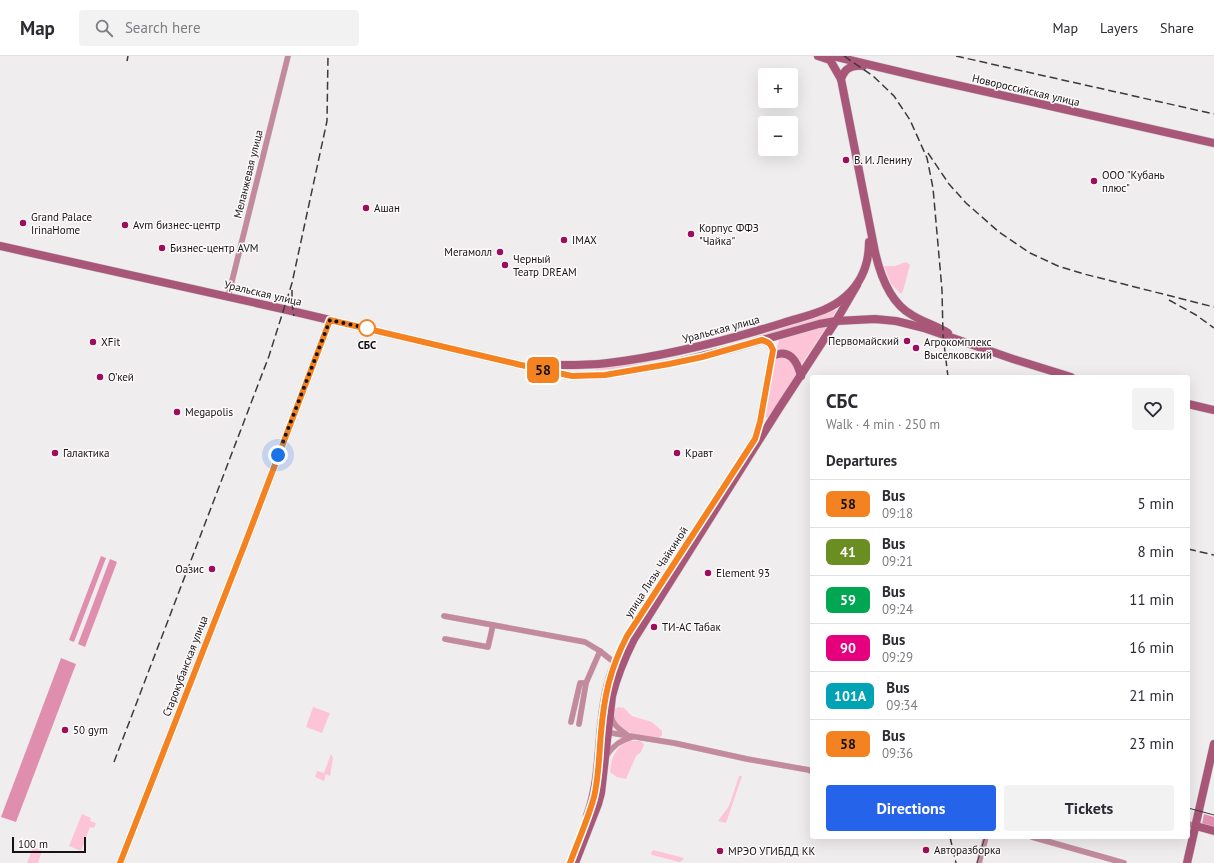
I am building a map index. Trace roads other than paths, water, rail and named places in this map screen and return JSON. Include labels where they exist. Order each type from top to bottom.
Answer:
[{"type":"main road","points":[[818,56],[830,60],[841,79],[879,268],[888,288],[900,306],[902,312],[900,318],[896,321]]},
{"type":"main road","name":"Новороссийская улица","points":[[833,56],[1214,143]]},
{"type":"main road","points":[[841,79],[846,69],[853,65],[880,67]]},
{"type":"main road","name":"Уральская улица","points":[[521,365],[607,364],[691,349],[734,338],[820,312],[834,306],[847,296],[857,284],[868,262],[870,229]]},
{"type":"main road","name":"Уральская улица","points":[[0,246],[228,296],[572,376],[599,375],[669,364],[803,328],[836,321],[875,319],[896,321],[924,328],[997,353]]},
{"type":"main road","points":[[754,444],[801,376],[836,321],[857,284]]},
{"type":"main road","points":[[900,306],[911,315],[958,339],[1065,375]]},
{"type":"main road","name":"Старокубанская улица","points":[[120,863],[246,541],[330,320]]},
{"type":"main road","points":[[754,444],[760,422],[773,350],[772,346],[768,342],[762,340]]},
{"type":"main road","points":[[691,349],[696,353],[710,354]]},
{"type":"main road","points":[[772,356],[782,353],[795,359],[801,376]]},
{"type":"main road","points":[[997,353],[1069,375]]},
{"type":"main road","points":[[583,365],[588,370],[599,375]]},
{"type":"main road","points":[[1190,405],[1214,411]]},
{"type":"main road","name":"улица Лизы Чайкиной","points":[[570,863],[594,797],[604,732],[608,684],[621,649],[630,631],[754,444]]},
{"type":"main road","name":"улица Лизы Чайкиной","points":[[575,863],[598,804],[606,756],[604,732],[616,681],[634,639],[754,444]]},
{"type":"main road","points":[[1187,863],[1192,825],[1214,744]]},
{"type":"main road","points":[[1192,825],[1214,831]]},
{"type":"street","name":"Меланжевая улица","points":[[228,296],[288,56]]},
{"type":"street","points":[[444,616],[585,642],[600,651],[615,664]]},
{"type":"street","points":[[445,639],[488,647],[493,625]]},
{"type":"street","points":[[579,724],[586,683],[600,651]]},
{"type":"street","points":[[571,722],[580,683],[586,683]]},
{"type":"street","points":[[610,706],[611,719],[616,726],[626,734],[810,771]]},
{"type":"street","points":[[604,732],[636,736]]},
{"type":"street","points":[[606,756],[618,743],[624,739],[636,736]]},
{"type":"street","points":[[979,863],[985,839]]},
{"type":"street","points":[[1039,839],[1124,863]]},
{"type":"tram line","points":[[1190,809],[1214,815]]},
{"type":"tram line","points":[[977,863],[984,839]]},
{"type":"railway","points":[[127,61],[128,56]]},
{"type":"railway","points":[[114,762],[269,356],[292,283],[327,121],[328,56]]},
{"type":"railway","points":[[844,56],[873,76],[894,96],[910,120],[927,158],[933,188],[942,290],[943,335],[948,375]]},
{"type":"railway","points":[[956,56],[1214,114]]},
{"type":"railway","points":[[928,153],[949,184],[966,203],[999,232],[1030,253],[1058,266],[1084,274],[1214,307]]},
{"type":"railway","points":[[292,290],[294,316]]},
{"type":"railway","points":[[1169,300],[1196,315],[1214,328]]},
{"type":"railway","points":[[1190,549],[1214,555]]},
{"type":"railway","points":[[950,839],[956,863]]},
{"type":"place","name":"В. И. Ленину","points":[[846,160]]},
{"type":"place","name":"ООО \"Кубань плюс\"","points":[[1094,181]]},
{"type":"place","name":"Ашан","points":[[366,208]]},
{"type":"place","name":"Grand Palace IrinaHome","points":[[23,223]]},
{"type":"place","name":"Avm бизнес-центр","points":[[125,225]]},
{"type":"place","name":"Корпус ФФЗ \"Чайка\"","points":[[691,234]]},
{"type":"place","name":"IMAX","points":[[564,240]]},
{"type":"place","name":"Бизнес-центр AVM","points":[[162,248]]},
{"type":"place","name":"Мегамолл","points":[[500,252]]},
{"type":"place","name":"Черный Театр DREAM","points":[[505,265]]},
{"type":"place","name":"СБС","points":[[367,328]]},
{"type":"place","name":"Первомайский","points":[[907,341]]},
{"type":"place","name":"XFit","points":[[93,342]]},
{"type":"place","name":"Агрокомплекс Выселковский","points":[[916,348]]},
{"type":"place","name":"О’кей","points":[[100,377]]},
{"type":"place","name":"Megapolis","points":[[177,412]]},
{"type":"place","name":"Галактика","points":[[55,453]]},
{"type":"place","name":"Кравт","points":[[677,453]]},
{"type":"place","name":"Оазис","points":[[212,569]]},
{"type":"place","name":"Element 93","points":[[708,573]]},
{"type":"place","name":"ТИ-АС Табак","points":[[654,627]]},
{"type":"place","name":"50 gym","points":[[65,730]]},
{"type":"place","name":"Авторазборка","points":[[926,850]]},
{"type":"place","name":"МРЭО УГИБДД КК","points":[[720,851]]}]
